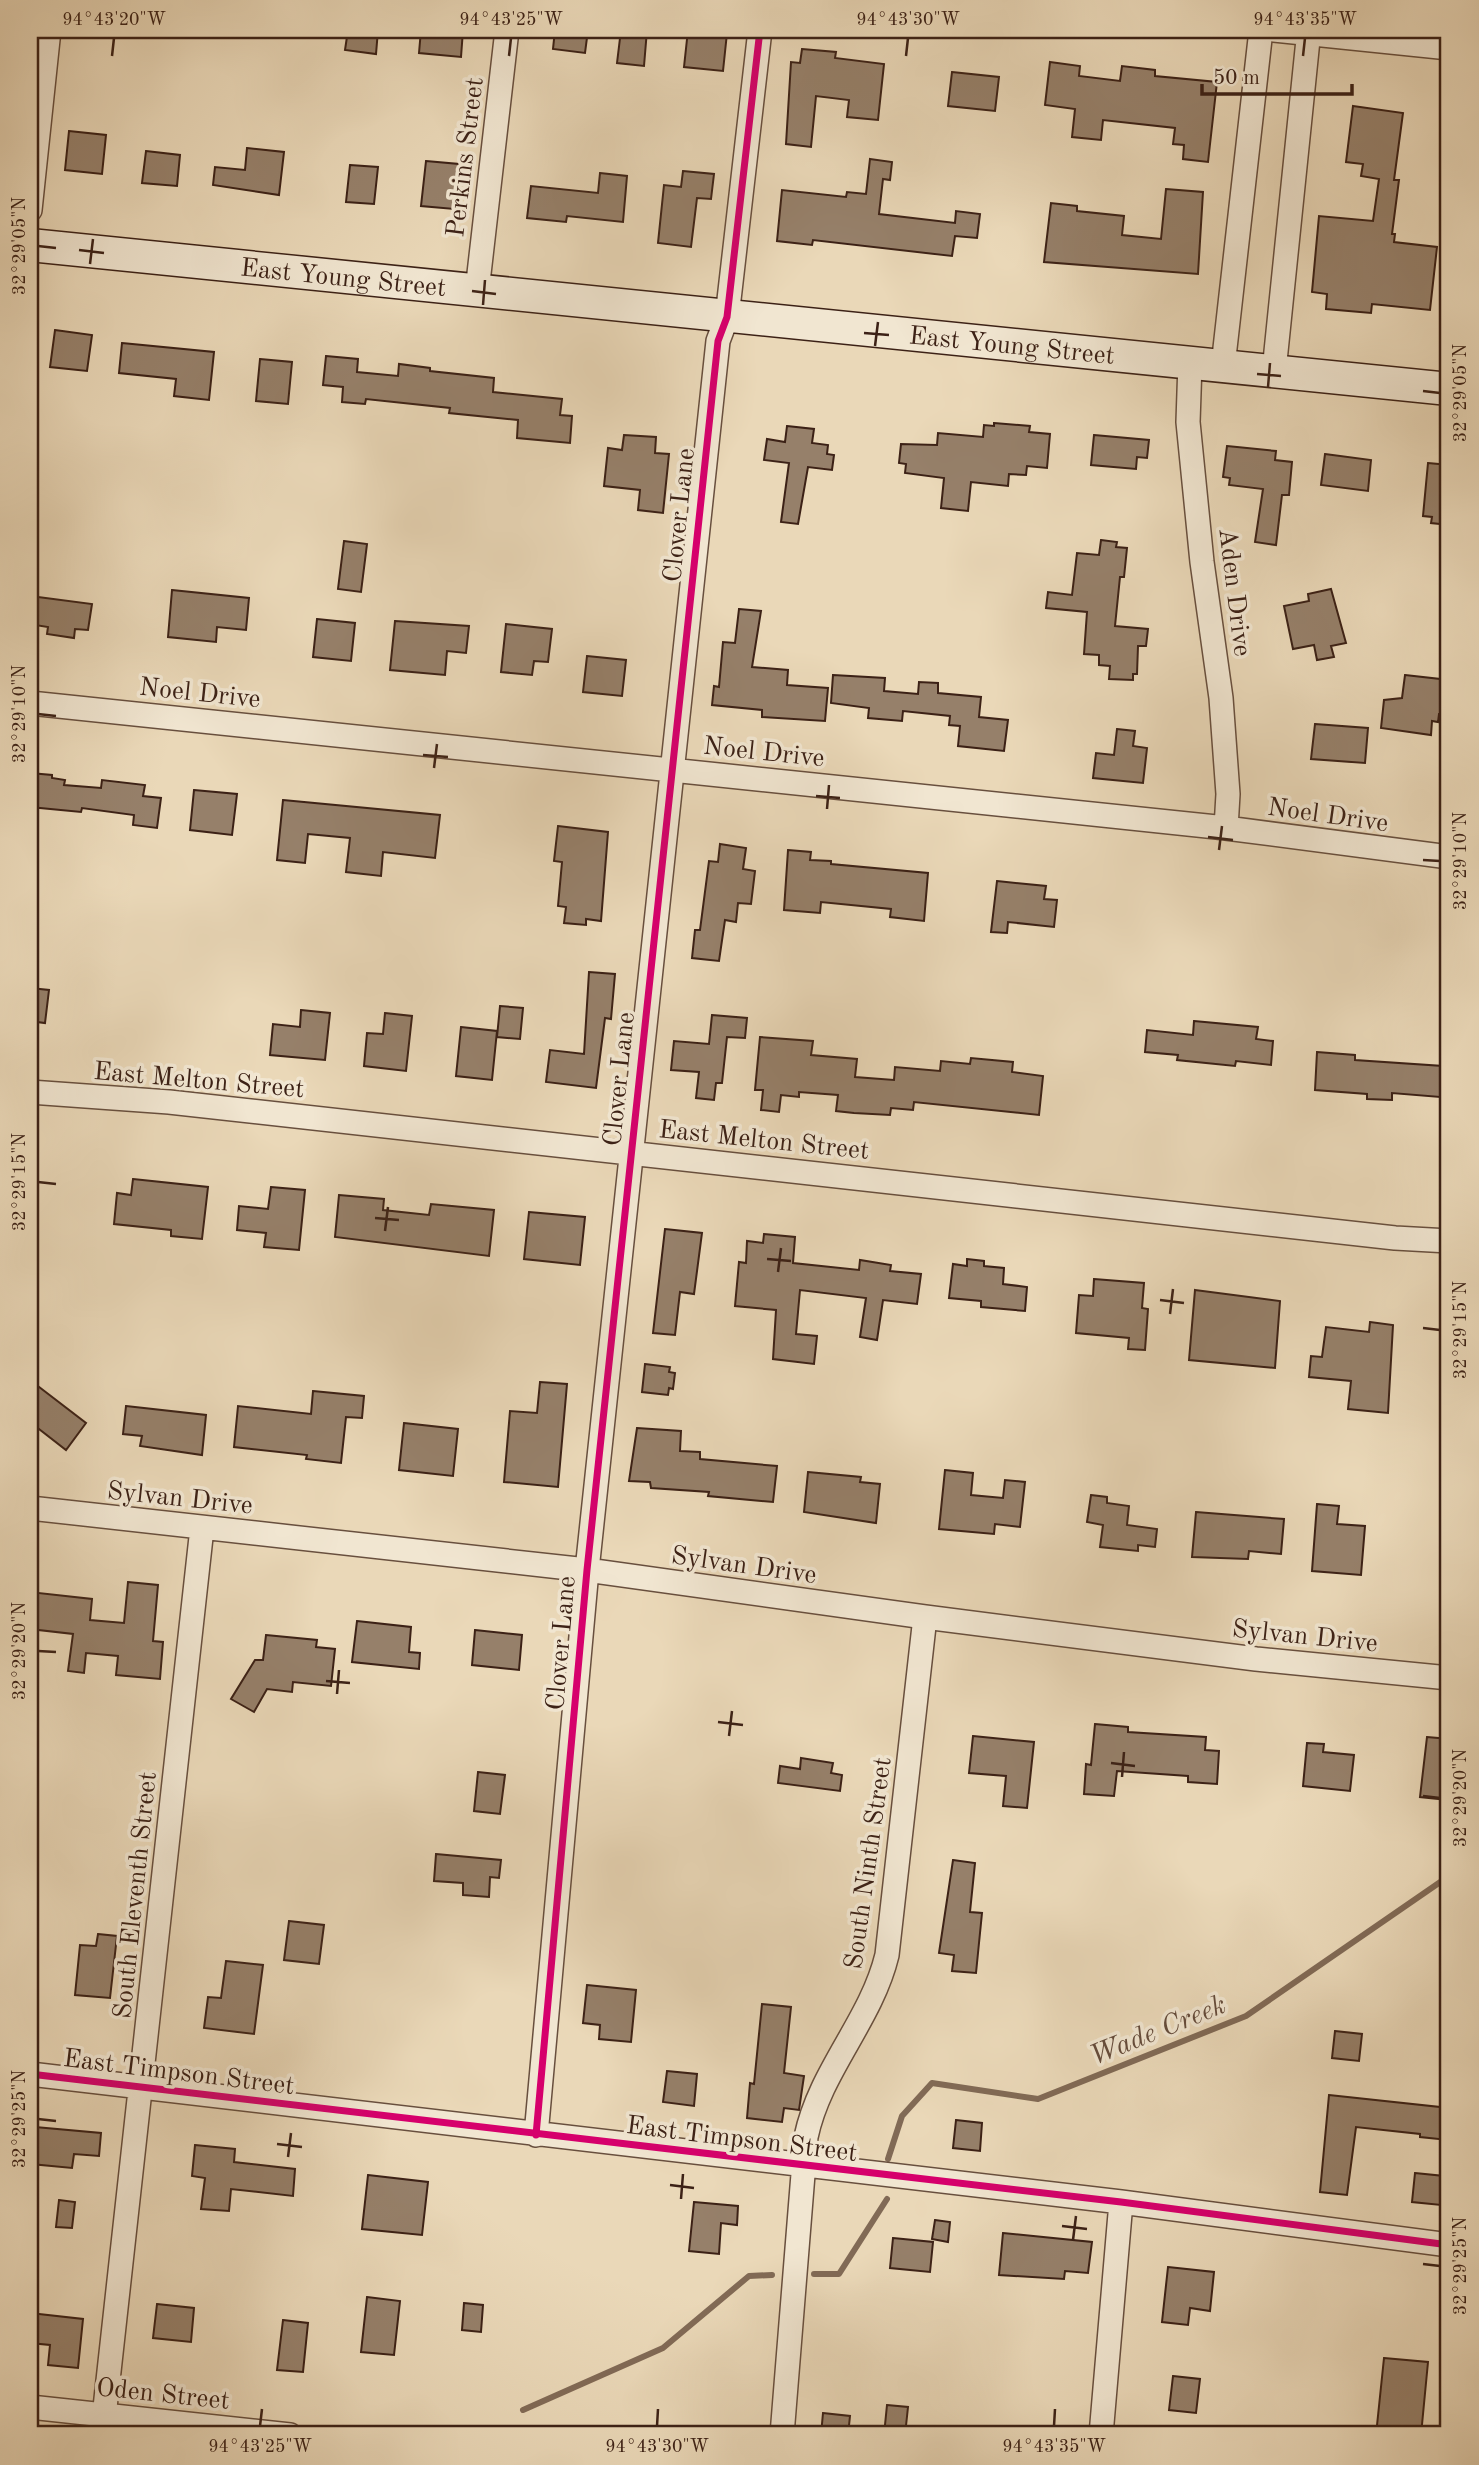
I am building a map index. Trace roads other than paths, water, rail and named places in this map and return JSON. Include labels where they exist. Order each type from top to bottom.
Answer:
[{"type":"street","points":[[30,210],[48,30]]},
{"type":"street","name":"Perkins Street","points":[[477,291],[507,30]]},
{"type":"street","name":"Clover Lane","points":[[536,2135],[587,1570],[631,1152],[718,341],[727,317],[760,30]]},
{"type":"street","points":[[1223,366],[1261,30]]},
{"type":"street","points":[[1274,30],[1449,48]]},
{"type":"street","points":[[1274,371],[1309,32]]},
{"type":"street","name":"East Young Street","points":[[30,245],[1449,389]]},
{"type":"street","name":"Aden Drive","points":[[1190,363],[1188,422],[1202,562],[1222,698],[1228,794],[1226,828]]},
{"type":"street","name":"Noel Drive","points":[[30,703],[1226,828],[1449,857]]},
{"type":"street","name":"East Melton Street","points":[[30,1092],[169,1102],[1395,1238],[1449,1241]]},
{"type":"street","name":"Sylvan Drive","points":[[30,1508],[587,1570],[1256,1659],[1449,1678]]},
{"type":"street","name":"South Eleventh Street","points":[[103,2425],[202,1528]]},
{"type":"street","name":"South Ninth Street","points":[[782,2435],[806,2137],[815,2101],[870,2003],[887,1955],[925,1617]]},
{"type":"street","name":"East Timpson Street","points":[[30,2074],[1121,2202],[1449,2245]]},
{"type":"street","points":[[1101,2435],[1121,2202]]},
{"type":"street","name":"Oden Street","points":[[30,2407],[103,2425],[290,2435]]},
{"type":"waterway","name":"Wade Creek","points":[[888,2159],[902,2116],[932,2083],[1038,2099],[1246,2016],[1449,1876]]},
{"type":"waterway","name":"Wade Creek","points":[[814,2274],[839,2274],[887,2199]]},
{"type":"waterway","name":"Wade Creek","points":[[523,2410],[663,2348],[749,2276],[772,2275]]}]
